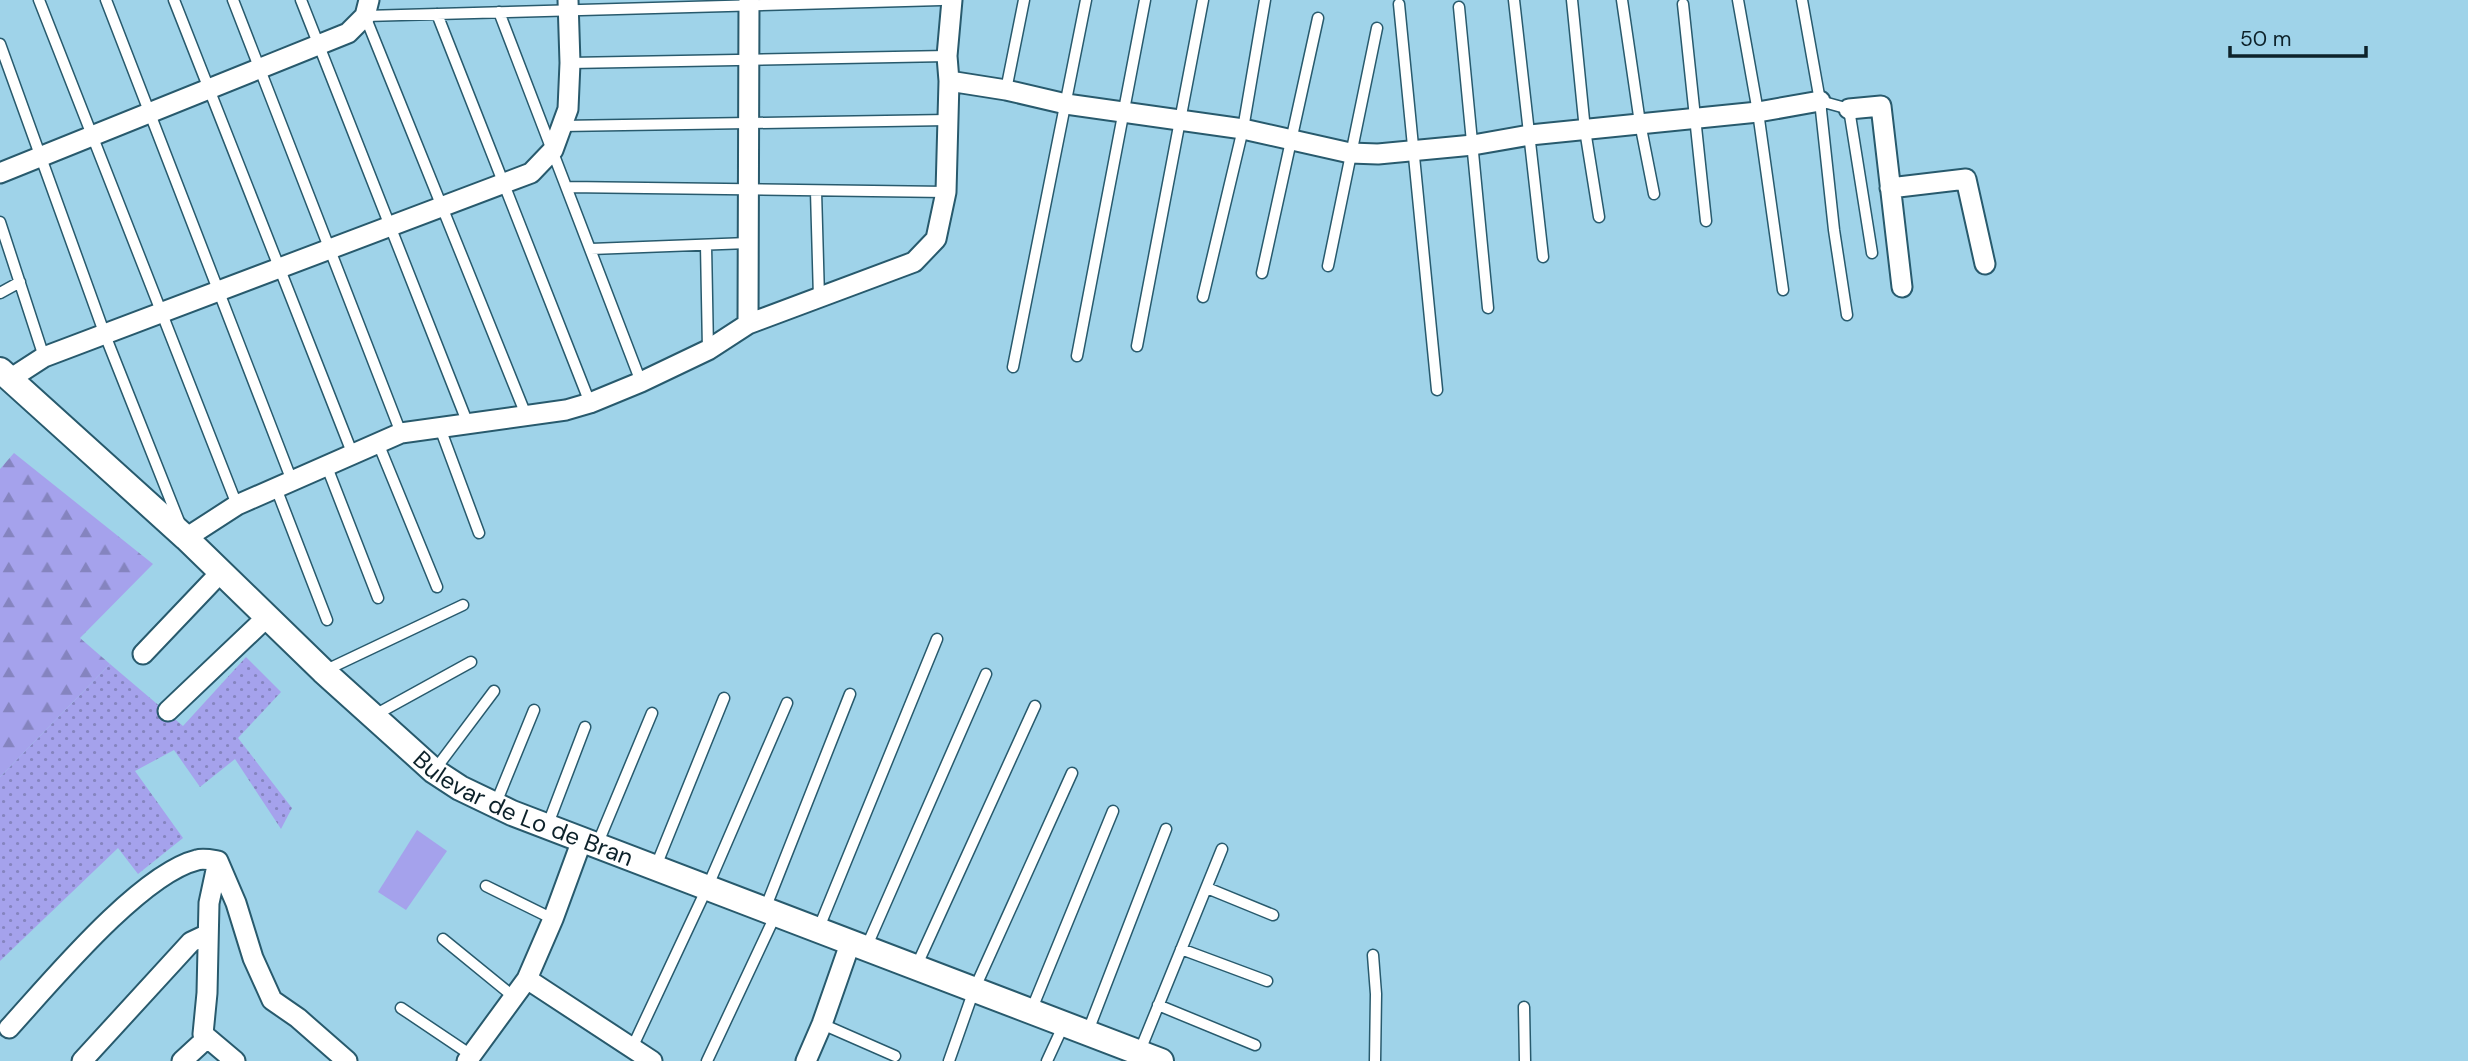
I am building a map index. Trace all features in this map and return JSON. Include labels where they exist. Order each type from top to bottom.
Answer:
[{"type":"street","points":[[186,538],[237,505],[401,433],[566,410],[590,403],[708,350],[748,324],[914,262],[936,239],[946,192],[949,81],[947,56],[952,0]]},
{"type":"street","points":[[748,324],[749,2]]},
{"type":"street","points":[[5,375],[44,357],[531,173],[553,150],[568,109],[568,5]]},
{"type":"street","points":[[0,173],[348,33],[367,8]]},
{"type":"street","points":[[949,81],[1006,90],[1066,104],[1243,130],[1350,153],[1378,154],[1472,145],[1530,135],[1758,112],[1820,101]]},
{"type":"street","points":[[1849,109],[1881,106],[1902,287]]},
{"type":"street","points":[[1890,188],[1966,179],[1985,264]]},
{"type":"street","name":"Bulevar de Lo de Bran","points":[[5,375],[186,538],[372,716],[434,771],[460,788],[547,826],[1031,1011],[1145,1058]]},
{"type":"street","points":[[143,654],[221,572]]},
{"type":"street","points":[[168,711],[267,617]]},
{"type":"street","points":[[469,1058],[527,979],[590,842]]},
{"type":"street","points":[[9,1028],[74,957],[165,873],[199,859],[218,861]]},
{"type":"street","points":[[218,861],[209,904],[207,993],[203,1034],[235,1061]]},
{"type":"street","points":[[218,861],[236,903],[253,958],[272,1000],[298,1018],[347,1061]]},
{"type":"street","points":[[82,1061],[191,942],[208,934]]},
{"type":"street","points":[[806,1061],[858,945]]},
{"type":"street","points":[[527,979],[652,1061]]},
{"type":"street","points":[[182,1061],[207,1038]]},
{"type":"lane","points":[[39,0],[237,505]]},
{"type":"lane","points":[[106,0],[219,291],[327,620]]},
{"type":"lane","points":[[174,0],[353,455]]},
{"type":"lane","points":[[233,0],[401,433]]},
{"type":"lane","points":[[301,0],[468,424]]},
{"type":"lane","points":[[526,415],[442,206],[367,8],[437,14],[499,12],[568,5],[941,0]]},
{"type":"lane","points":[[1006,90],[1024,0]]},
{"type":"lane","points":[[1013,367],[1086,0]]},
{"type":"lane","points":[[1077,356],[1145,0]]},
{"type":"lane","points":[[1137,346],[1203,0]]},
{"type":"lane","points":[[1203,297],[1243,130],[1265,0]]},
{"type":"lane","points":[[1514,0],[1543,257]]},
{"type":"lane","points":[[1573,0],[1584,130],[1599,217]]},
{"type":"lane","points":[[1622,0],[1640,123],[1654,194]]},
{"type":"lane","points":[[1738,0],[1758,112],[1783,289]]},
{"type":"lane","points":[[1802,0],[1820,101],[1839,272],[1847,315]]},
{"type":"lane","points":[[1399,4],[1437,390]]},
{"type":"lane","points":[[1683,4],[1706,221]]},
{"type":"lane","points":[[1460,7],[1488,308]]},
{"type":"lane","points":[[499,12],[641,382]]},
{"type":"lane","points":[[437,14],[590,403]]},
{"type":"lane","points":[[1262,273],[1318,19]]},
{"type":"lane","points":[[1328,266],[1377,28]]},
{"type":"lane","points":[[0,44],[105,335],[186,538]]},
{"type":"lane","points":[[570,63],[947,56]]},
{"type":"lane","points":[[1820,101],[1849,109],[1872,253]]},
{"type":"lane","points":[[561,126],[948,120]]},
{"type":"lane","points":[[567,187],[946,192]]},
{"type":"lane","points":[[816,191],[819,298]]},
{"type":"lane","points":[[0,224],[44,357]]},
{"type":"lane","points":[[591,249],[748,243]]},
{"type":"lane","points":[[706,245],[708,350]]},
{"type":"lane","points":[[0,293],[20,282]]},
{"type":"lane","points":[[440,428],[480,533]]},
{"type":"lane","points":[[379,443],[437,587]]},
{"type":"lane","points":[[327,467],[378,598]]},
{"type":"lane","points":[[323,671],[463,605]]},
{"type":"lane","points":[[818,930],[937,639]]},
{"type":"lane","points":[[372,716],[471,663]]},
{"type":"lane","points":[[858,945],[986,674]]},
{"type":"lane","points":[[434,771],[494,691]]},
{"type":"lane","points":[[707,1061],[771,912],[850,694]]},
{"type":"lane","points":[[655,868],[724,698]]},
{"type":"lane","points":[[632,1048],[708,888],[787,703]]},
{"type":"lane","points":[[916,967],[1035,706]]},
{"type":"lane","points":[[495,805],[534,710]]},
{"type":"lane","points":[[590,842],[653,713]]},
{"type":"lane","points":[[547,826],[585,727]]},
{"type":"lane","points":[[949,1061],[974,990],[1072,773]]},
{"type":"lane","points":[[1031,1011],[1113,811]]},
{"type":"lane","points":[[1087,1033],[1166,830]]},
{"type":"lane","points":[[1145,1058],[1158,1005],[1222,849]]},
{"type":"lane","points":[[486,886],[553,919]]},
{"type":"lane","points":[[1207,888],[1273,915]]},
{"type":"lane","points":[[443,939],[514,997]]},
{"type":"lane","points":[[1181,949],[1267,981]]},
{"type":"lane","points":[[1373,956],[1375,1061]]},
{"type":"lane","points":[[1158,1005],[1255,1045]]},
{"type":"lane","points":[[1524,1007],[1524,1061]]},
{"type":"lane","points":[[401,1008],[469,1058]]},
{"type":"lane","points":[[822,1024],[895,1056]]},
{"type":"lane","points":[[1047,1061],[1064,1024]]},
{"type":"green space","points":[[14,453],[153,564],[80,638],[110,664],[0,777],[0,469]]},
{"type":"green space","points":[[246,657],[281,692],[238,738],[292,808],[281,829],[235,759],[200,787],[174,750],[135,771],[183,838],[138,874],[118,848],[0,961],[0,777],[110,664],[183,726]]},
{"type":"green space","points":[[417,830],[447,851],[406,910],[378,892]]}]
